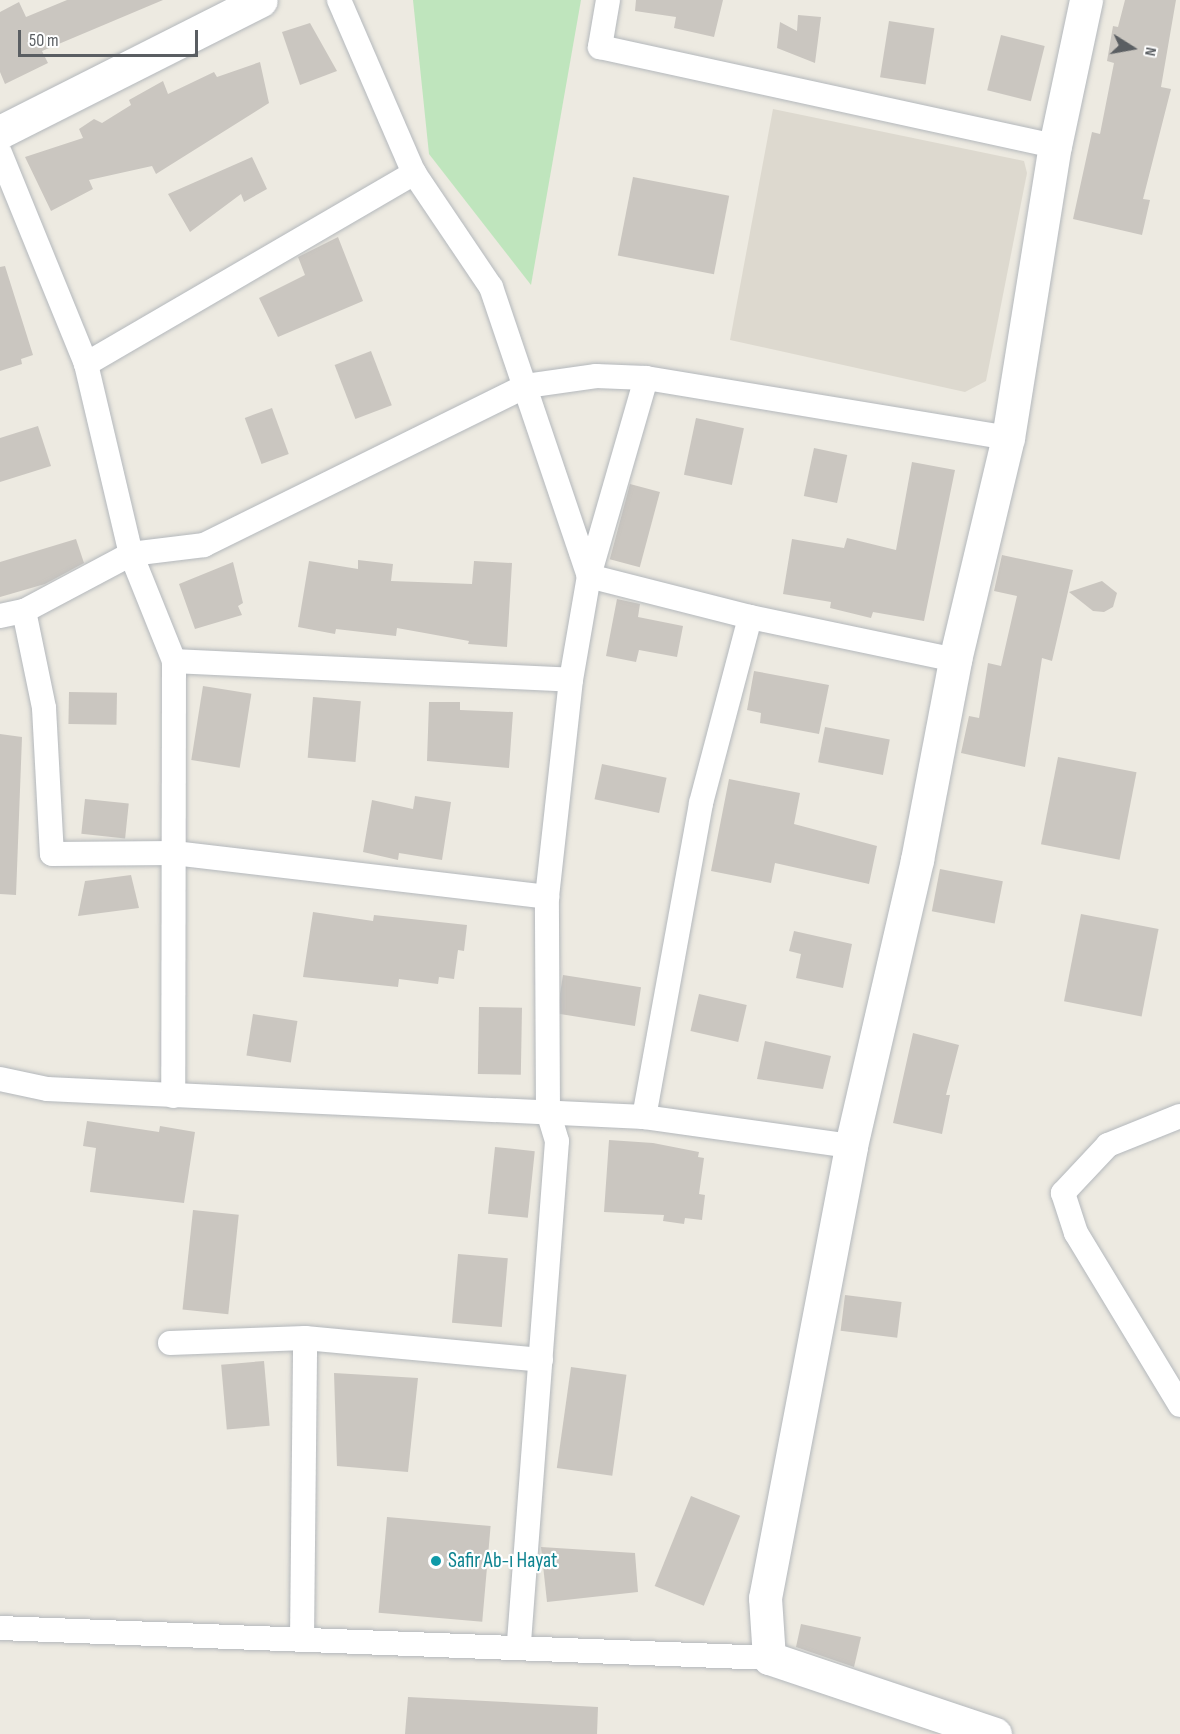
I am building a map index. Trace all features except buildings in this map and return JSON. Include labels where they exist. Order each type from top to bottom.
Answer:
[{"type":"street","points":[[0,132],[261,0]]},
{"type":"street","points":[[339,0],[414,173],[491,287],[589,576]]},
{"type":"street","points":[[608,0],[600,47],[1055,146]]},
{"type":"street","points":[[769,1658],[765,1598],[851,1146],[917,860],[955,660],[1008,438],[1055,146],[1086,0]]},
{"type":"street","points":[[0,153],[86,364],[131,554],[174,661],[173,1096]]},
{"type":"street","points":[[86,364],[414,173]]},
{"type":"street","points":[[0,616],[24,611],[131,554],[204,545],[526,386],[596,376],[646,378],[1008,438]]},
{"type":"street","points":[[519,1642],[557,1141],[548,1112],[547,897],[571,680],[589,576],[646,378]]},
{"type":"street","points":[[589,576],[750,617],[955,660]]},
{"type":"street","points":[[24,611],[44,708],[52,854],[174,853],[547,897]]},
{"type":"street","points":[[644,1117],[701,803],[750,617]]},
{"type":"street","points":[[174,661],[571,680]]},
{"type":"street","points":[[0,1079],[47,1089],[644,1117],[851,1146]]},
{"type":"street","points":[[1180,1116],[1108,1145],[1063,1193],[1076,1233],[1180,1405]]},
{"type":"street","points":[[170,1342],[305,1338],[541,1360]]},
{"type":"street","points":[[302,1640],[305,1338]]},
{"type":"street","points":[[0,1629],[769,1658],[994,1734]]},
{"type":"shaded area","points":[[773,109],[1024,161],[1027,173],[986,381],[965,392],[730,340]]},
{"type":"green space","points":[[413,0],[581,0],[531,285],[429,154]]},
{"type":"place","name":"Safir Ab-ı Hayat","points":[[436,1561]]}]
